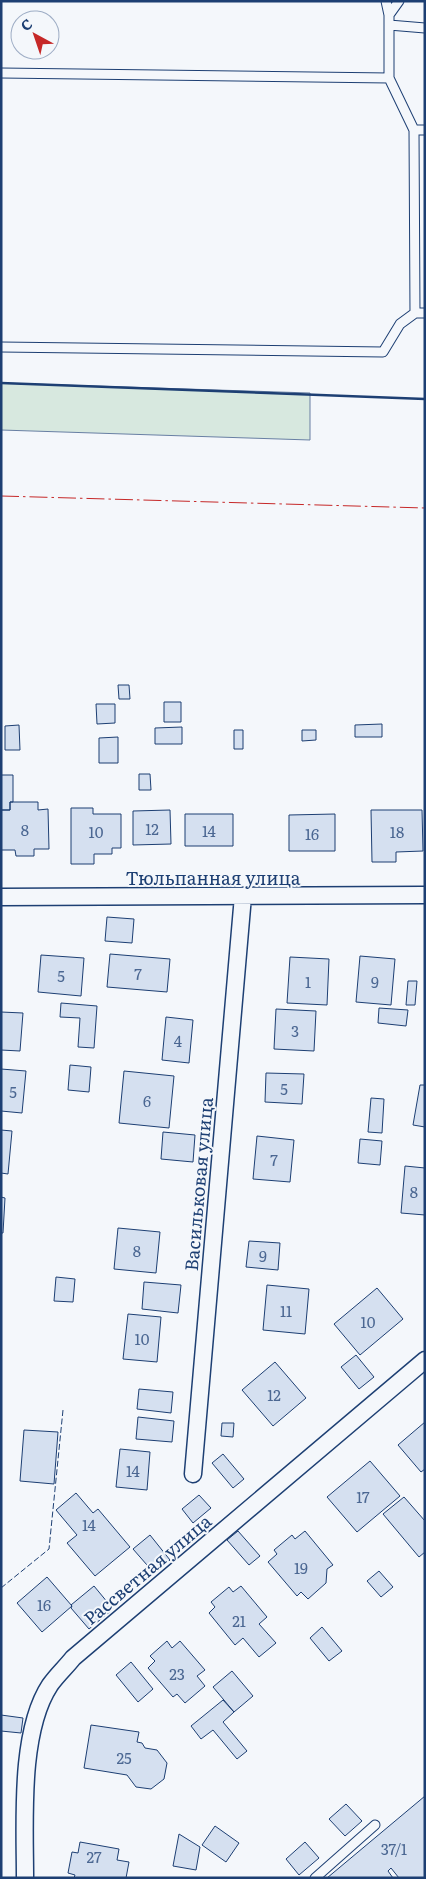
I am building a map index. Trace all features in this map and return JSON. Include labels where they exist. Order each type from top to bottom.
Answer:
[{"type":"street","name":"Тюльпанная улица","points":[[1,897],[425,895]]},
{"type":"street","name":"Васильковая улица","points":[[193,1474],[243,896]]},
{"type":"street","name":"Рассветная улица","points":[[25,1878],[26,1788],[29,1754],[37,1713],[50,1685],[73,1658],[425,1360]]},
{"type":"lane","points":[[386,1],[389,15],[389,78],[414,130],[414,313]]},
{"type":"lane","points":[[389,15],[399,1]]},
{"type":"lane","points":[[389,25],[425,28]]},
{"type":"lane","points":[[1,74],[389,78]]},
{"type":"lane","points":[[414,130],[425,130]]},
{"type":"lane","points":[[1,347],[383,352],[400,324],[414,313],[425,313]]},
{"type":"lane","points":[[315,1878],[375,1825]]},
{"type":"shaded area","points":[[1,383],[310,393],[310,440],[1,430]]},
{"type":"building","points":[[118,685],[129,685],[130,699],[119,699]]},
{"type":"building","points":[[164,702],[181,702],[181,722],[164,722]]},
{"type":"building","points":[[96,704],[115,704],[115,723],[97,724]]},
{"type":"building","points":[[382,724],[382,737],[355,737],[355,725]]},
{"type":"building","points":[[19,725],[20,750],[5,750],[5,726]]},
{"type":"building","points":[[182,727],[182,744],[155,744],[155,728]]},
{"type":"building","points":[[234,730],[243,730],[243,749],[234,749]]},
{"type":"building","points":[[302,730],[316,730],[316,740],[302,741]]},
{"type":"building","points":[[118,737],[118,763],[99,763],[99,738]]},
{"type":"building","points":[[139,774],[150,774],[151,790],[139,790]]},
{"type":"building","points":[[1,775],[13,775],[13,802],[10,802],[10,810],[1,810]]},
{"type":"building","points":[[10,802],[38,802],[38,810],[48,809],[49,849],[34,849],[34,856],[16,856],[15,850],[1,850],[1,810],[10,810]]},
{"type":"building","points":[[71,808],[93,808],[93,814],[121,814],[121,848],[112,848],[112,854],[94,854],[94,864],[71,864]]},
{"type":"building","points":[[170,810],[171,844],[133,845],[133,811]]},
{"type":"building","points":[[371,810],[422,810],[423,851],[396,852],[396,862],[372,862]]},
{"type":"building","points":[[185,814],[233,814],[233,846],[185,846]]},
{"type":"building","points":[[335,814],[335,851],[289,851],[289,815]]},
{"type":"building","points":[[107,917],[134,919],[132,943],[105,941]]},
{"type":"building","points":[[110,954],[170,959],[167,992],[107,987]]},
{"type":"building","points":[[41,955],[84,958],[81,996],[38,992]]},
{"type":"building","points":[[360,956],[395,959],[391,1005],[356,1002]]},
{"type":"building","points":[[290,957],[329,959],[327,1005],[287,1003]]},
{"type":"building","points":[[408,981],[417,981],[415,1005],[406,1005]]},
{"type":"building","points":[[61,1003],[97,1006],[94,1048],[78,1047],[80,1018],[60,1017]]},
{"type":"building","points":[[379,1008],[408,1010],[406,1026],[378,1023]]},
{"type":"building","points":[[276,1009],[316,1011],[314,1051],[274,1049]]},
{"type":"building","points":[[1,1012],[23,1013],[20,1051],[1,1050]]},
{"type":"building","points":[[166,1017],[193,1020],[189,1063],[162,1060]]},
{"type":"building","points":[[70,1065],[91,1067],[89,1092],[68,1090]]},
{"type":"building","points":[[1,1069],[26,1071],[22,1113],[1,1111]]},
{"type":"building","points":[[124,1071],[174,1076],[169,1128],[119,1123]]},
{"type":"building","points":[[266,1073],[304,1074],[302,1104],[265,1102]]},
{"type":"building","points":[[420,1085],[425,1085],[425,1127],[413,1125]]},
{"type":"building","points":[[371,1098],[384,1099],[382,1133],[368,1132]]},
{"type":"building","points":[[1,1130],[12,1131],[8,1174],[1,1173]]},
{"type":"building","points":[[163,1132],[195,1135],[193,1162],[161,1159]]},
{"type":"building","points":[[257,1136],[294,1140],[290,1182],[253,1179]]},
{"type":"building","points":[[360,1139],[382,1141],[380,1165],[358,1163]]},
{"type":"building","points":[[405,1166],[425,1168],[425,1215],[401,1213]]},
{"type":"building","points":[[1,1197],[5,1198],[3,1233],[1,1233]]},
{"type":"building","points":[[118,1228],[160,1232],[156,1273],[114,1269]]},
{"type":"building","points":[[249,1241],[280,1243],[278,1270],[246,1267]]},
{"type":"building","points":[[56,1277],[75,1279],[73,1302],[54,1301]]},
{"type":"building","points":[[144,1282],[181,1285],[178,1313],[142,1309]]},
{"type":"building","points":[[267,1285],[309,1289],[305,1334],[263,1330]]},
{"type":"building","points":[[377,1288],[403,1319],[360,1355],[334,1324]]},
{"type":"building","points":[[128,1314],[161,1317],[157,1362],[123,1359]]},
{"type":"building","points":[[356,1355],[374,1377],[359,1389],[341,1367]]},
{"type":"building","points":[[275,1362],[306,1398],[273,1426],[242,1390]]},
{"type":"building","points":[[139,1389],[173,1392],[171,1413],[137,1409]]},
{"type":"building","points":[[138,1417],[174,1421],[172,1442],[136,1439]]},
{"type":"building","points":[[425,1422],[425,1469],[421,1472],[398,1445]]},
{"type":"building","points":[[222,1423],[234,1423],[233,1437],[221,1436]]},
{"type":"building","points":[[24,1430],[58,1432],[54,1484],[20,1481]]},
{"type":"building","points":[[120,1449],[150,1452],[147,1490],[116,1487]]},
{"type":"building","points":[[223,1454],[244,1479],[233,1488],[212,1463]]},
{"type":"building","points":[[370,1461],[400,1496],[357,1532],[327,1497]]},
{"type":"building","points":[[76,1493],[93,1513],[98,1509],[130,1547],[95,1576],[67,1543],[77,1535],[56,1510]]},
{"type":"building","points":[[199,1495],[211,1508],[193,1523],[182,1509]]},
{"type":"building","points":[[404,1497],[425,1521],[425,1552],[419,1557],[383,1514]]},
{"type":"building","points":[[238,1531],[260,1556],[249,1565],[227,1540]]},
{"type":"building","points":[[305,1531],[333,1565],[327,1569],[326,1583],[308,1599],[301,1592],[297,1596],[268,1562],[277,1554],[274,1550],[292,1535],[295,1539]]},
{"type":"building","points":[[150,1535],[170,1560],[154,1573],[133,1549]]},
{"type":"building","points":[[379,1571],[393,1587],[381,1597],[367,1581]]},
{"type":"building","points":[[47,1577],[72,1606],[42,1632],[17,1603]]},
{"type":"building","points":[[94,1586],[113,1609],[89,1629],[71,1608],[71,1605]]},
{"type":"building","points":[[241,1586],[267,1617],[259,1624],[276,1643],[259,1657],[243,1638],[235,1645],[209,1613],[215,1607],[211,1602],[229,1587],[233,1592]]},
{"type":"building","points":[[322,1627],[342,1651],[329,1661],[310,1638]]},
{"type":"building","points":[[167,1641],[172,1648],[180,1641],[205,1670],[197,1676],[205,1686],[185,1703],[177,1694],[173,1697],[148,1668],[155,1661],[150,1656]]},
{"type":"building","points":[[131,1662],[153,1689],[138,1702],[116,1675]]},
{"type":"building","points":[[232,1671],[253,1696],[234,1712],[213,1687]]},
{"type":"building","points":[[223,1700],[234,1712],[223,1722],[247,1751],[237,1759],[213,1730],[201,1739],[191,1726]]},
{"type":"building","points":[[1,1715],[23,1718],[21,1733],[1,1731]]},
{"type":"building","points":[[91,1725],[139,1732],[137,1742],[142,1743],[145,1748],[157,1750],[167,1763],[164,1779],[151,1789],[136,1787],[127,1775],[84,1768]]},
{"type":"building","points":[[425,1796],[425,1878],[399,1878],[391,1868],[388,1871],[393,1878],[327,1878]]},
{"type":"building","points":[[346,1804],[362,1821],[345,1836],[329,1819]]},
{"type":"building","points":[[215,1826],[239,1843],[226,1862],[202,1845]]},
{"type":"building","points":[[179,1834],[200,1847],[196,1870],[173,1866]]},
{"type":"building","points":[[80,1842],[119,1849],[117,1860],[129,1862],[126,1878],[74,1878],[75,1875],[68,1873],[72,1852],[78,1853]]},
{"type":"building","points":[[305,1842],[319,1858],[299,1875],[286,1859]]},
{"type":"fence","points":[[1,1588],[49,1549],[63,1410]]},
{"type":"wall","points":[[1,383],[425,399]]},
{"type":"power","points":[[1,496],[425,508]]}]
